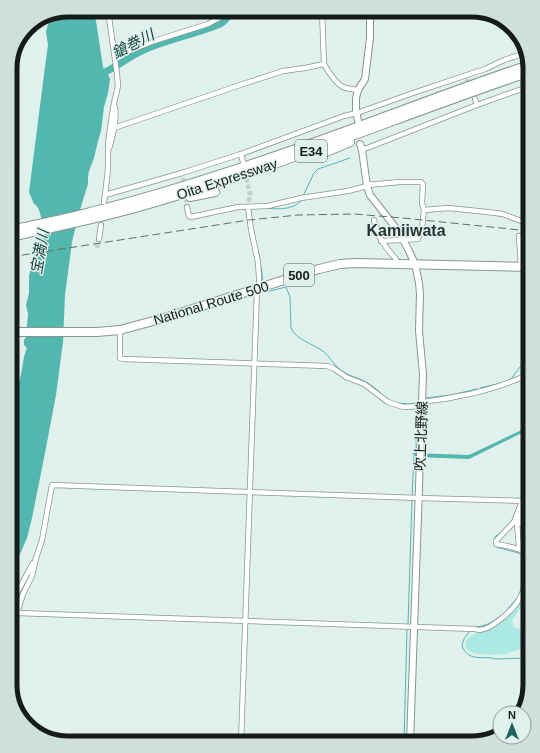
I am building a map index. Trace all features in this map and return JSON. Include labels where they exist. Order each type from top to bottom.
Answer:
[{"type":"highway","name":"Oita Expressway","points":[[89,216],[228,172],[307,145],[523,67]]},
{"type":"highway","name":"Oita Expressway","points":[[17,232],[89,216],[118,212],[166,199],[288,159],[523,74]]},
{"type":"highway","points":[[317,156],[428,108]]},
{"type":"highway","points":[[118,212],[215,192]]},
{"type":"highway","name":"National Route 500","points":[[17,332],[109,332],[120,330],[340,264],[356,263],[521,267]]},
{"type":"main road","points":[[358,121],[356,103],[357,93],[365,79],[370,38],[370,17]]},
{"type":"main road","name":"吹上北野線","points":[[361,147],[370,195],[396,228],[408,248],[415,264],[420,294],[418,331],[423,374],[410,736]]},
{"type":"street","points":[[104,202],[108,169],[108,146],[118,86],[109,17]]},
{"type":"street","points":[[122,54],[154,40],[208,24],[221,17]]},
{"type":"street","points":[[322,17],[324,64],[340,85],[358,90]]},
{"type":"street","points":[[105,195],[182,176],[344,116],[357,114],[467,77],[504,60],[521,55]]},
{"type":"street","points":[[114,128],[283,71],[324,64]]},
{"type":"street","points":[[361,147],[523,88]]},
{"type":"street","points":[[474,99],[476,105]]},
{"type":"street","points":[[108,154],[116,116],[114,103]]},
{"type":"street","points":[[240,154],[243,162]]},
{"type":"street","points":[[187,207],[189,216],[192,217],[238,207],[268,206],[367,185],[400,182],[422,183],[422,203],[424,210],[422,229],[418,239],[381,240]]},
{"type":"street","points":[[241,736],[258,288],[260,277],[250,229],[248,208]]},
{"type":"street","points":[[424,210],[448,208],[487,212],[503,214],[523,221]]},
{"type":"street","points":[[374,220],[376,230],[381,240],[387,250],[396,259]]},
{"type":"street","points":[[99,239],[101,225]]},
{"type":"street","points":[[519,236],[521,267]]},
{"type":"street","points":[[120,330],[120,358],[123,359],[327,366],[333,368],[346,377],[364,384],[388,402],[403,407],[478,392],[509,383],[523,377]]},
{"type":"street","points":[[523,501],[52,485],[42,540],[32,576],[23,594],[17,613],[414,626],[478,630],[494,624],[508,613],[515,605],[523,591]]},
{"type":"street","points":[[523,506],[514,522],[496,541],[496,544],[518,548],[523,547]]},
{"type":"street","points":[[518,548],[517,524],[523,509]]},
{"type":"street","points":[[517,524],[523,523]]},
{"type":"street","points":[[518,548],[523,551]]},
{"type":"street","points":[[17,593],[36,558]]},
{"type":"shaded area","points":[[523,602],[512,621],[514,627],[523,629],[522,650],[504,654],[489,655],[473,653],[467,649],[466,642],[472,635],[499,623]]},
{"type":"water","name":"宝満川","points":[[68,17],[95,17],[103,67],[104,69],[105,68],[110,79],[101,131],[89,171],[88,184],[72,242],[65,295],[63,342],[56,395],[45,453],[27,538],[17,561],[17,390],[27,348],[24,345],[24,340],[26,337],[28,314],[26,305],[29,293],[29,276],[36,246],[41,236],[41,217],[39,210],[34,204],[29,192],[48,45],[46,32],[49,21]]},
{"type":"water","points":[[523,429],[523,432],[469,459],[416,457],[412,453],[469,455]]},
{"type":"waterway","name":"鎗巻川","points":[[99,75],[146,49],[220,24],[227,17]]},
{"type":"waterway","points":[[303,196],[314,173],[318,169],[350,158]]},
{"type":"waterway","points":[[263,208],[289,208],[298,204],[302,200]]},
{"type":"waterway","points":[[257,248],[260,258]]},
{"type":"waterway","points":[[261,266],[263,282]]},
{"type":"waterway","points":[[265,289],[266,292],[286,287],[290,297],[291,328],[293,332],[328,355],[336,366],[344,373],[367,382],[384,396]]},
{"type":"waterway","points":[[511,379],[523,365]]},
{"type":"waterway","points":[[480,388],[505,382]]},
{"type":"waterway","points":[[426,398],[451,395],[477,389]]},
{"type":"waterway","points":[[397,403],[417,403],[417,405]]},
{"type":"waterway","points":[[416,453],[417,408]]},
{"type":"waterway","points":[[412,497],[414,456]]},
{"type":"waterway","points":[[408,624],[412,500]]},
{"type":"waterway","points":[[511,523],[517,507]]},
{"type":"waterway","points":[[495,540],[495,537],[506,528]]},
{"type":"waterway","points":[[496,547],[522,554]]},
{"type":"waterway","points":[[520,594],[523,579]]},
{"type":"waterway","points":[[506,611],[518,597]]},
{"type":"waterway","points":[[475,627],[490,623],[502,615]]},
{"type":"waterway","points":[[404,736],[407,628]]},
{"type":"waterway","points":[[470,631],[464,639],[462,646],[468,655],[472,657],[496,659],[523,658]]},
{"type":"tunnel","points":[[467,79],[475,99]]},
{"type":"tunnel","points":[[245,172],[250,194],[248,208]]},
{"type":"tunnel","points":[[183,178],[187,207]]},
{"type":"tunnel","points":[[97,248],[99,239]]},
{"type":"railway","points":[[17,256],[249,220],[298,215],[354,214],[523,230]]},
{"type":"district","name":"Kamiiwata","points":[[406,230]]}]
